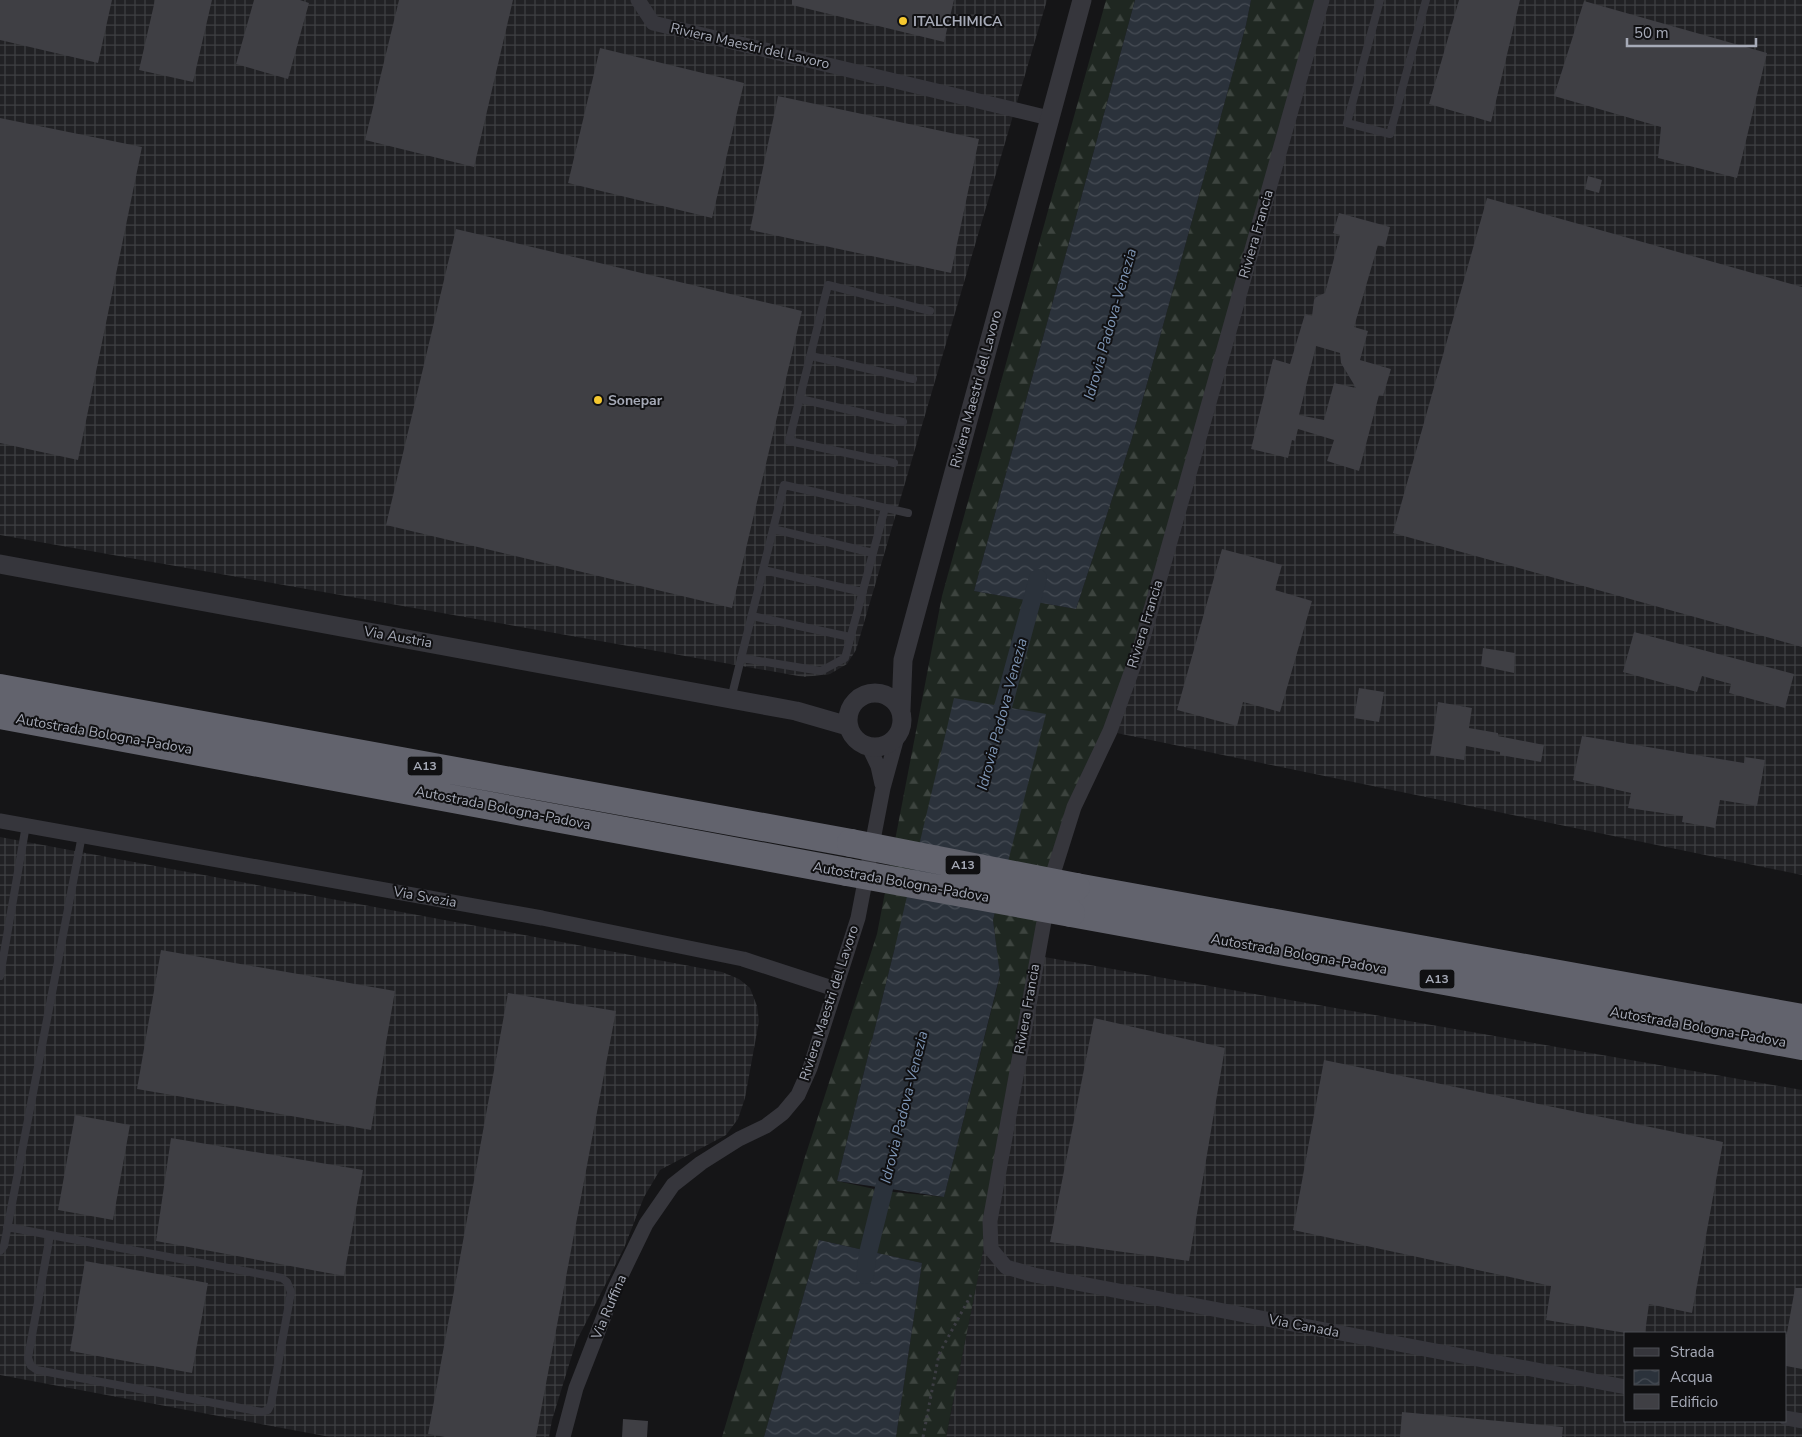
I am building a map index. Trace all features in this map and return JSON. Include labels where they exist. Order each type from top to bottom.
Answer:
[{"type":"highway","name":"Autostrada Bologna-Padova","points":[[0,688],[851,843],[1074,900],[1802,1046]]},
{"type":"highway","name":"Autostrada Bologna-Padova","points":[[0,715],[847,872],[1074,900],[1802,1018]]},
{"type":"street","name":"Riviera Maestri del Lavoro","points":[[638,0],[653,23],[1049,118]]},
{"type":"street","name":"Riviera Maestri del Lavoro","points":[[673,1185],[700,1163],[739,1139],[766,1126],[784,1113],[798,1095],[810,1068],[858,918],[883,788],[896,737],[901,729],[903,720],[901,710],[903,660],[1082,0]]},
{"type":"street","name":"Riviera Francia","points":[[991,1249],[990,1221],[993,1201],[1052,877],[1074,807],[1110,731],[1141,645],[1322,0]]},
{"type":"street","name":"Via Austria","points":[[0,564],[796,711],[848,726]]},
{"type":"street","name":"Riviera Maestri del Lavoro","points":[[852,703],[867,693],[876,692],[890,678],[903,660]]},
{"type":"street","points":[[876,692],[891,697],[901,710]]},
{"type":"street","name":"Via Austria","points":[[796,711],[825,710],[852,703]]},
{"type":"street","points":[[848,726],[848,714],[852,703]]},
{"type":"street","name":"Riviera Maestri del Lavoro","points":[[848,726],[852,736],[859,743],[869,747],[878,766],[883,788]]},
{"type":"street","points":[[869,747],[884,746],[896,737]]},
{"type":"street","name":"Via Svezia","points":[[5,821],[542,918],[734,957],[835,989]]},
{"type":"street","name":"Via Ruffina","points":[[563,1437],[576,1388],[615,1288],[646,1224],[673,1185]]},
{"type":"street","name":"Via Canada","points":[[991,1249],[1006,1267],[1034,1275],[1624,1387]]},
{"type":"street","points":[[1787,1418],[1802,1421]]},
{"type":"lane","points":[[1380,0],[1347,123],[1390,134],[1426,0]]},
{"type":"lane","points":[[894,463],[789,441],[828,284],[930,311]]},
{"type":"lane","points":[[811,356],[913,379]]},
{"type":"lane","points":[[800,399],[903,422]]},
{"type":"lane","points":[[731,699],[784,485],[908,513]]},
{"type":"lane","points":[[741,658],[821,671],[845,658],[885,508]]},
{"type":"lane","points":[[773,529],[873,553]]},
{"type":"lane","points":[[763,570],[863,592]]},
{"type":"lane","points":[[752,616],[850,637]]},
{"type":"lane","points":[[0,976],[26,825]]},
{"type":"lane","points":[[0,1251],[4,1246],[8,1227],[82,835]]},
{"type":"lane","points":[[8,1227],[282,1278],[287,1282],[291,1292],[271,1404],[268,1410],[262,1412],[57,1374],[37,1370],[31,1366],[28,1358],[50,1235]]},
{"type":"path","points":[[923,1437],[939,1354],[971,1295]]},
{"type":"shaded area","points":[[0,0],[1047,0],[856,650],[847,664],[830,674],[804,677],[0,535]]},
{"type":"shaded area","points":[[1329,0],[1802,0],[1802,875],[1112,732]]},
{"type":"shaded area","points":[[0,837],[722,972],[739,979],[750,988],[757,1006],[759,1021],[745,1098],[738,1119],[726,1135],[660,1170],[644,1197],[624,1248],[576,1342],[552,1420],[549,1437],[330,1437],[0,1375]]},
{"type":"shaded area","points":[[1033,955],[1802,1090],[1802,1437],[946,1437],[1004,1144]]},
{"type":"green space","points":[[1106,0],[1135,0],[974,591],[1076,609],[1132,438],[1246,25],[1251,0],[1318,0],[1141,645],[1074,807],[1037,955],[981,1262],[946,1437],[896,1437],[922,1263],[819,1240],[764,1437],[722,1437],[804,1160],[877,934],[942,596]],"holes":[[[1045,714],[993,920],[1000,976],[944,1197],[884,1191],[837,1181],[895,947]]]},
{"type":"water","points":[[1135,0],[1251,0],[1246,25],[1132,438],[1076,609],[974,591]]},
{"type":"water","points":[[954,698],[1046,714],[993,920],[1000,975],[944,1197],[837,1181]]},
{"type":"water","points":[[819,1240],[922,1263],[896,1437],[764,1437]]},
{"type":"building","points":[[0,0],[112,0],[98,63],[0,40]]},
{"type":"building","points":[[155,0],[212,0],[193,82],[139,70]]},
{"type":"building","points":[[254,0],[300,0],[309,3],[288,79],[236,64]]},
{"type":"building","points":[[399,0],[513,0],[474,167],[365,140]]},
{"type":"building","name":"ITALCHIMICA","points":[[792,0],[954,0],[944,42],[792,5]]},
{"type":"building","points":[[1459,0],[1520,0],[1491,122],[1429,104]]},
{"type":"building","points":[[1584,1],[1767,53],[1737,178],[1658,158],[1661,127],[1554,96]]},
{"type":"building","points":[[600,48],[744,83],[712,218],[568,183]]},
{"type":"building","points":[[778,96],[979,139],[951,273],[750,230]]},
{"type":"building","points":[[0,118],[142,147],[78,460],[0,443]]},
{"type":"building","points":[[1588,176],[1602,180],[1599,193],[1585,189]]},
{"type":"building","points":[[1487,198],[1802,287],[1802,647],[1393,533]]},
{"type":"building","points":[[1339,213],[1390,227],[1385,247],[1378,245],[1354,327],[1368,331],[1360,360],[1391,369],[1383,396],[1379,395],[1359,471],[1327,461],[1334,440],[1298,429],[1295,441],[1292,440],[1288,458],[1251,449],[1273,359],[1290,364],[1305,314],[1312,316],[1314,300],[1325,293],[1340,235],[1333,233]],"holes":[[[1316,346],[1340,353],[1341,363],[1356,388],[1334,383],[1324,420],[1299,415]]]},
{"type":"building","name":"Sonepar","points":[[456,229],[802,311],[732,608],[386,525]]},
{"type":"building","points":[[1222,549],[1282,565],[1275,590],[1312,601],[1280,712],[1243,702],[1237,726],[1177,710]]},
{"type":"building","points":[[1634,632],[1794,674],[1785,708],[1729,693],[1731,684],[1702,676],[1697,692],[1623,672]]},
{"type":"building","points":[[1483,648],[1515,653],[1514,673],[1481,666]]},
{"type":"building","points":[[1359,688],[1384,692],[1379,722],[1354,718]]},
{"type":"building","points":[[1438,702],[1472,708],[1469,728],[1498,733],[1498,736],[1544,745],[1541,762],[1500,755],[1500,752],[1466,746],[1464,760],[1430,755]]},
{"type":"building","points":[[1582,736],[1744,763],[1745,757],[1765,760],[1757,806],[1720,800],[1715,828],[1682,822],[1683,816],[1628,808],[1631,793],[1573,780]]},
{"type":"building","points":[[161,950],[395,991],[371,1130],[137,1089]]},
{"type":"building","points":[[508,993],[616,1011],[536,1437],[445,1437],[428,1434]]},
{"type":"building","points":[[1094,1018],[1225,1048],[1189,1261],[1050,1242]]},
{"type":"building","points":[[1324,1060],[1723,1142],[1692,1313],[1649,1304],[1645,1332],[1624,1333],[1546,1320],[1551,1286],[1293,1230]]},
{"type":"building","points":[[75,1115],[130,1125],[113,1220],[58,1210]]},
{"type":"building","points":[[171,1138],[363,1170],[344,1276],[156,1241]]},
{"type":"building","points":[[85,1261],[208,1283],[192,1373],[70,1351]]},
{"type":"building","points":[[1795,1288],[1802,1288],[1802,1369],[1787,1366],[1787,1332]]},
{"type":"building","points":[[1402,1412],[1563,1427],[1562,1437],[1400,1437]]},
{"type":"building","points":[[623,1419],[648,1421],[647,1437],[622,1437]]},
{"type":"waterway","name":"Idrovia Padova-Venezia","points":[[997,729],[1038,578]]},
{"type":"waterway","name":"Idrovia Padova-Venezia","points":[[865,1275],[868,1253],[890,1164]]},
{"type":"place","name":"ITALCHIMICA","points":[[903,21]]},
{"type":"place","name":"Sonepar","points":[[598,400]]}]
